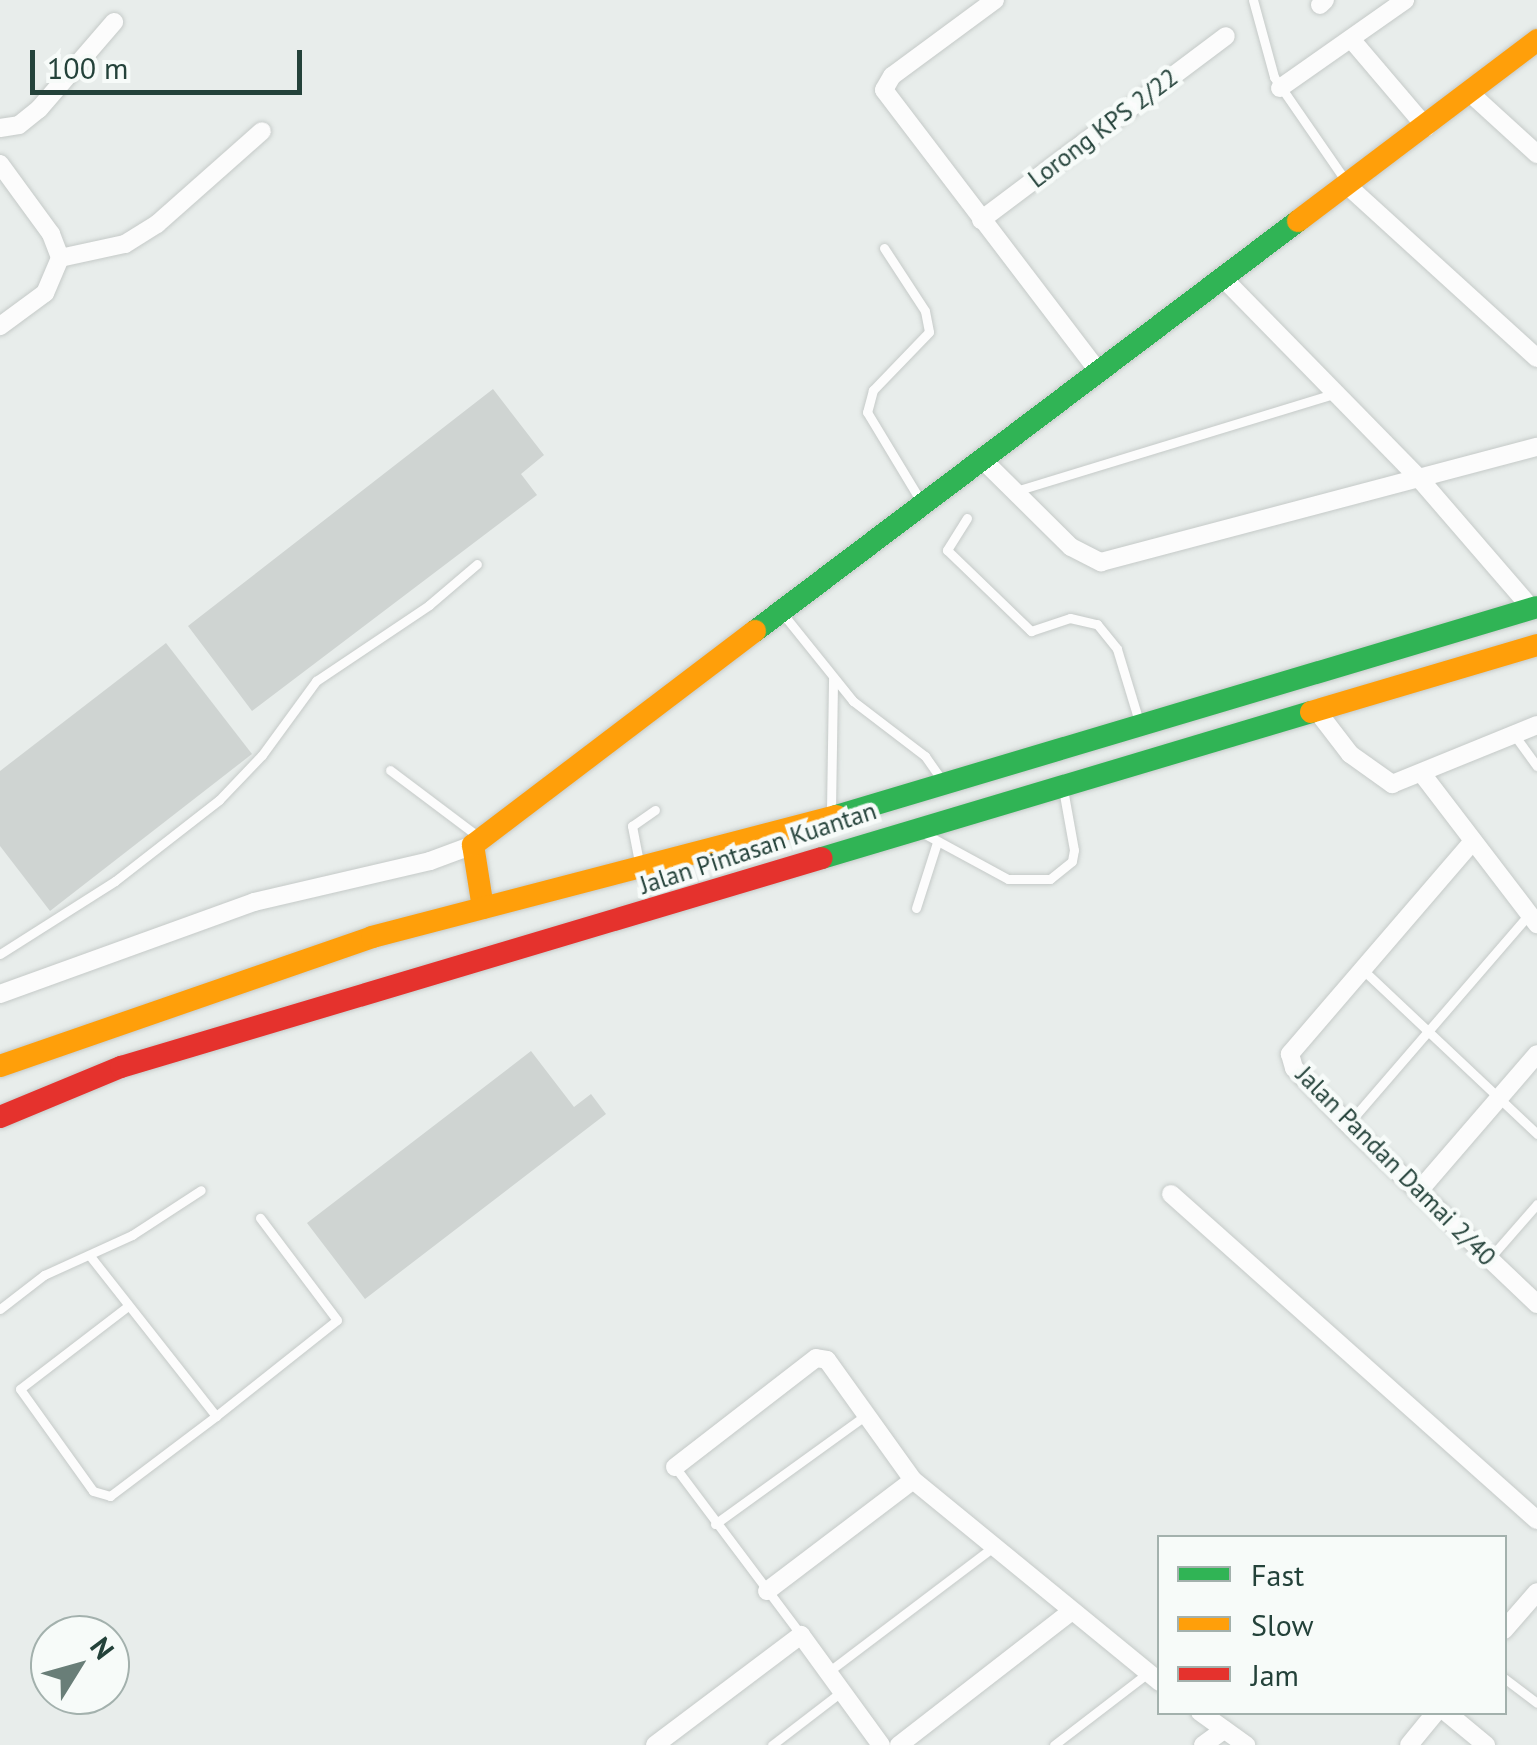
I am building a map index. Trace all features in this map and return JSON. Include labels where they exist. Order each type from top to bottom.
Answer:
[{"type":"main road","points":[[483,908],[477,842],[784,614],[1537,40]]},
{"type":"main road","name":"Jalan Pintasan Kuantan","points":[[0,1066],[258,974],[483,908],[831,818],[1535,608]]},
{"type":"main road","name":"Jalan Pintasan Kuantan","points":[[0,1117],[120,1067],[566,938],[914,828],[1537,645]]},
{"type":"street","points":[[995,0],[893,75],[884,90],[1099,372]]},
{"type":"street","points":[[1280,88],[1405,0]]},
{"type":"street","points":[[0,128],[19,125],[39,109],[114,22]]},
{"type":"street","name":"Lorong KPS 2/22","points":[[981,220],[1226,36]]},
{"type":"street","points":[[1351,39],[1426,127]]},
{"type":"street","points":[[1470,92],[1537,154]]},
{"type":"street","points":[[60,258],[125,244],[141,234],[262,131]]},
{"type":"street","points":[[0,164],[51,234],[60,258],[45,293],[0,326]]},
{"type":"street","points":[[1349,186],[1537,358]]},
{"type":"street","points":[[1224,280],[1418,477],[1535,608]]},
{"type":"street","points":[[984,461],[1071,547],[1101,562],[1537,446]]},
{"type":"street","points":[[1317,711],[1350,754],[1381,780],[1423,776],[1537,725]]},
{"type":"street","points":[[1423,776],[1533,919]]},
{"type":"street","name":"Jalan Pandan Damai 2/40","points":[[1474,841],[1290,1054],[1294,1068],[1348,1124],[1537,1304]]},
{"type":"street","points":[[0,994],[254,902],[477,842]]},
{"type":"street","points":[[1418,1192],[1537,1054]]},
{"type":"street","points":[[1172,1194],[1537,1520]]},
{"type":"street","points":[[676,1467],[816,1358],[828,1360],[913,1480],[1068,1614],[1154,1678]]},
{"type":"street","points":[[768,1591],[913,1480]]},
{"type":"street","points":[[1507,1626],[1537,1592]]},
{"type":"street","points":[[1520,1611],[1537,1625]]},
{"type":"street","points":[[899,1745],[1068,1614]]},
{"type":"street","points":[[655,1745],[801,1635],[881,1745]]},
{"type":"street","points":[[1204,1715],[1246,1745]]},
{"type":"street","points":[[1408,1745],[1433,1715]]},
{"type":"street","points":[[1450,1715],[1486,1745]]},
{"type":"street","points":[[1203,1745],[1224,1730]]},
{"type":"lane","points":[[1253,0],[1264,51],[1280,88],[1349,186]]},
{"type":"lane","points":[[884,248],[925,311],[929,332],[873,390],[867,412],[924,507]]},
{"type":"lane","points":[[1016,491],[1336,393]]},
{"type":"lane","points":[[967,518],[947,550],[1032,631],[1070,618],[1097,624],[1116,649],[1140,726]]},
{"type":"lane","points":[[0,954],[115,882],[219,800],[262,756],[316,681],[429,606],[476,564]]},
{"type":"lane","points":[[784,614],[832,678],[925,756],[944,784]]},
{"type":"lane","points":[[831,818],[832,678]]},
{"type":"lane","points":[[1514,735],[1537,766]]},
{"type":"lane","points":[[390,770],[477,842]]},
{"type":"lane","points":[[914,828],[1019,883],[1050,879],[1072,861],[1074,850],[1062,784]]},
{"type":"lane","points":[[641,870],[632,826],[655,810]]},
{"type":"lane","points":[[916,908],[938,842]]},
{"type":"lane","points":[[1348,1124],[1533,919]]},
{"type":"lane","points":[[1361,968],[1537,1134]]},
{"type":"lane","points":[[0,1309],[44,1274],[90,1256],[201,1190]]},
{"type":"lane","points":[[1489,1259],[1537,1204]]},
{"type":"lane","points":[[128,1306],[20,1389],[93,1491],[110,1496],[337,1320],[260,1218]]},
{"type":"lane","points":[[90,1256],[216,1416]]},
{"type":"lane","points":[[715,1524],[866,1415]]},
{"type":"lane","points":[[676,1467],[801,1635]]},
{"type":"lane","points":[[828,1672],[993,1547]]},
{"type":"lane","points":[[1054,1745],[1154,1678]]},
{"type":"lane","points":[[1507,1680],[1537,1703]]},
{"type":"lane","points":[[772,1745],[842,1691]]},
{"type":"building","points":[[493,389],[544,455],[521,474],[537,495],[252,711],[188,626]]},
{"type":"building","points":[[166,643],[252,754],[50,911],[0,846],[0,771]]},
{"type":"building","points":[[531,1051],[574,1107],[591,1094],[606,1114],[365,1299],[307,1223]]},
{"type":"traffic: fast","points":[[755,631],[1298,221]]},
{"type":"traffic: fast","points":[[836,816],[1537,607]]},
{"type":"traffic: fast","points":[[822,858],[1311,712]]},
{"type":"traffic: slow","points":[[1298,221],[1537,40]]},
{"type":"traffic: slow","points":[[483,908],[473,845],[755,631]]},
{"type":"traffic: slow","points":[[1311,712],[1537,645]]},
{"type":"traffic: slow","points":[[0,1066],[372,937],[836,816]]},
{"type":"traffic: jam","points":[[0,1117],[121,1067],[822,858]]}]
